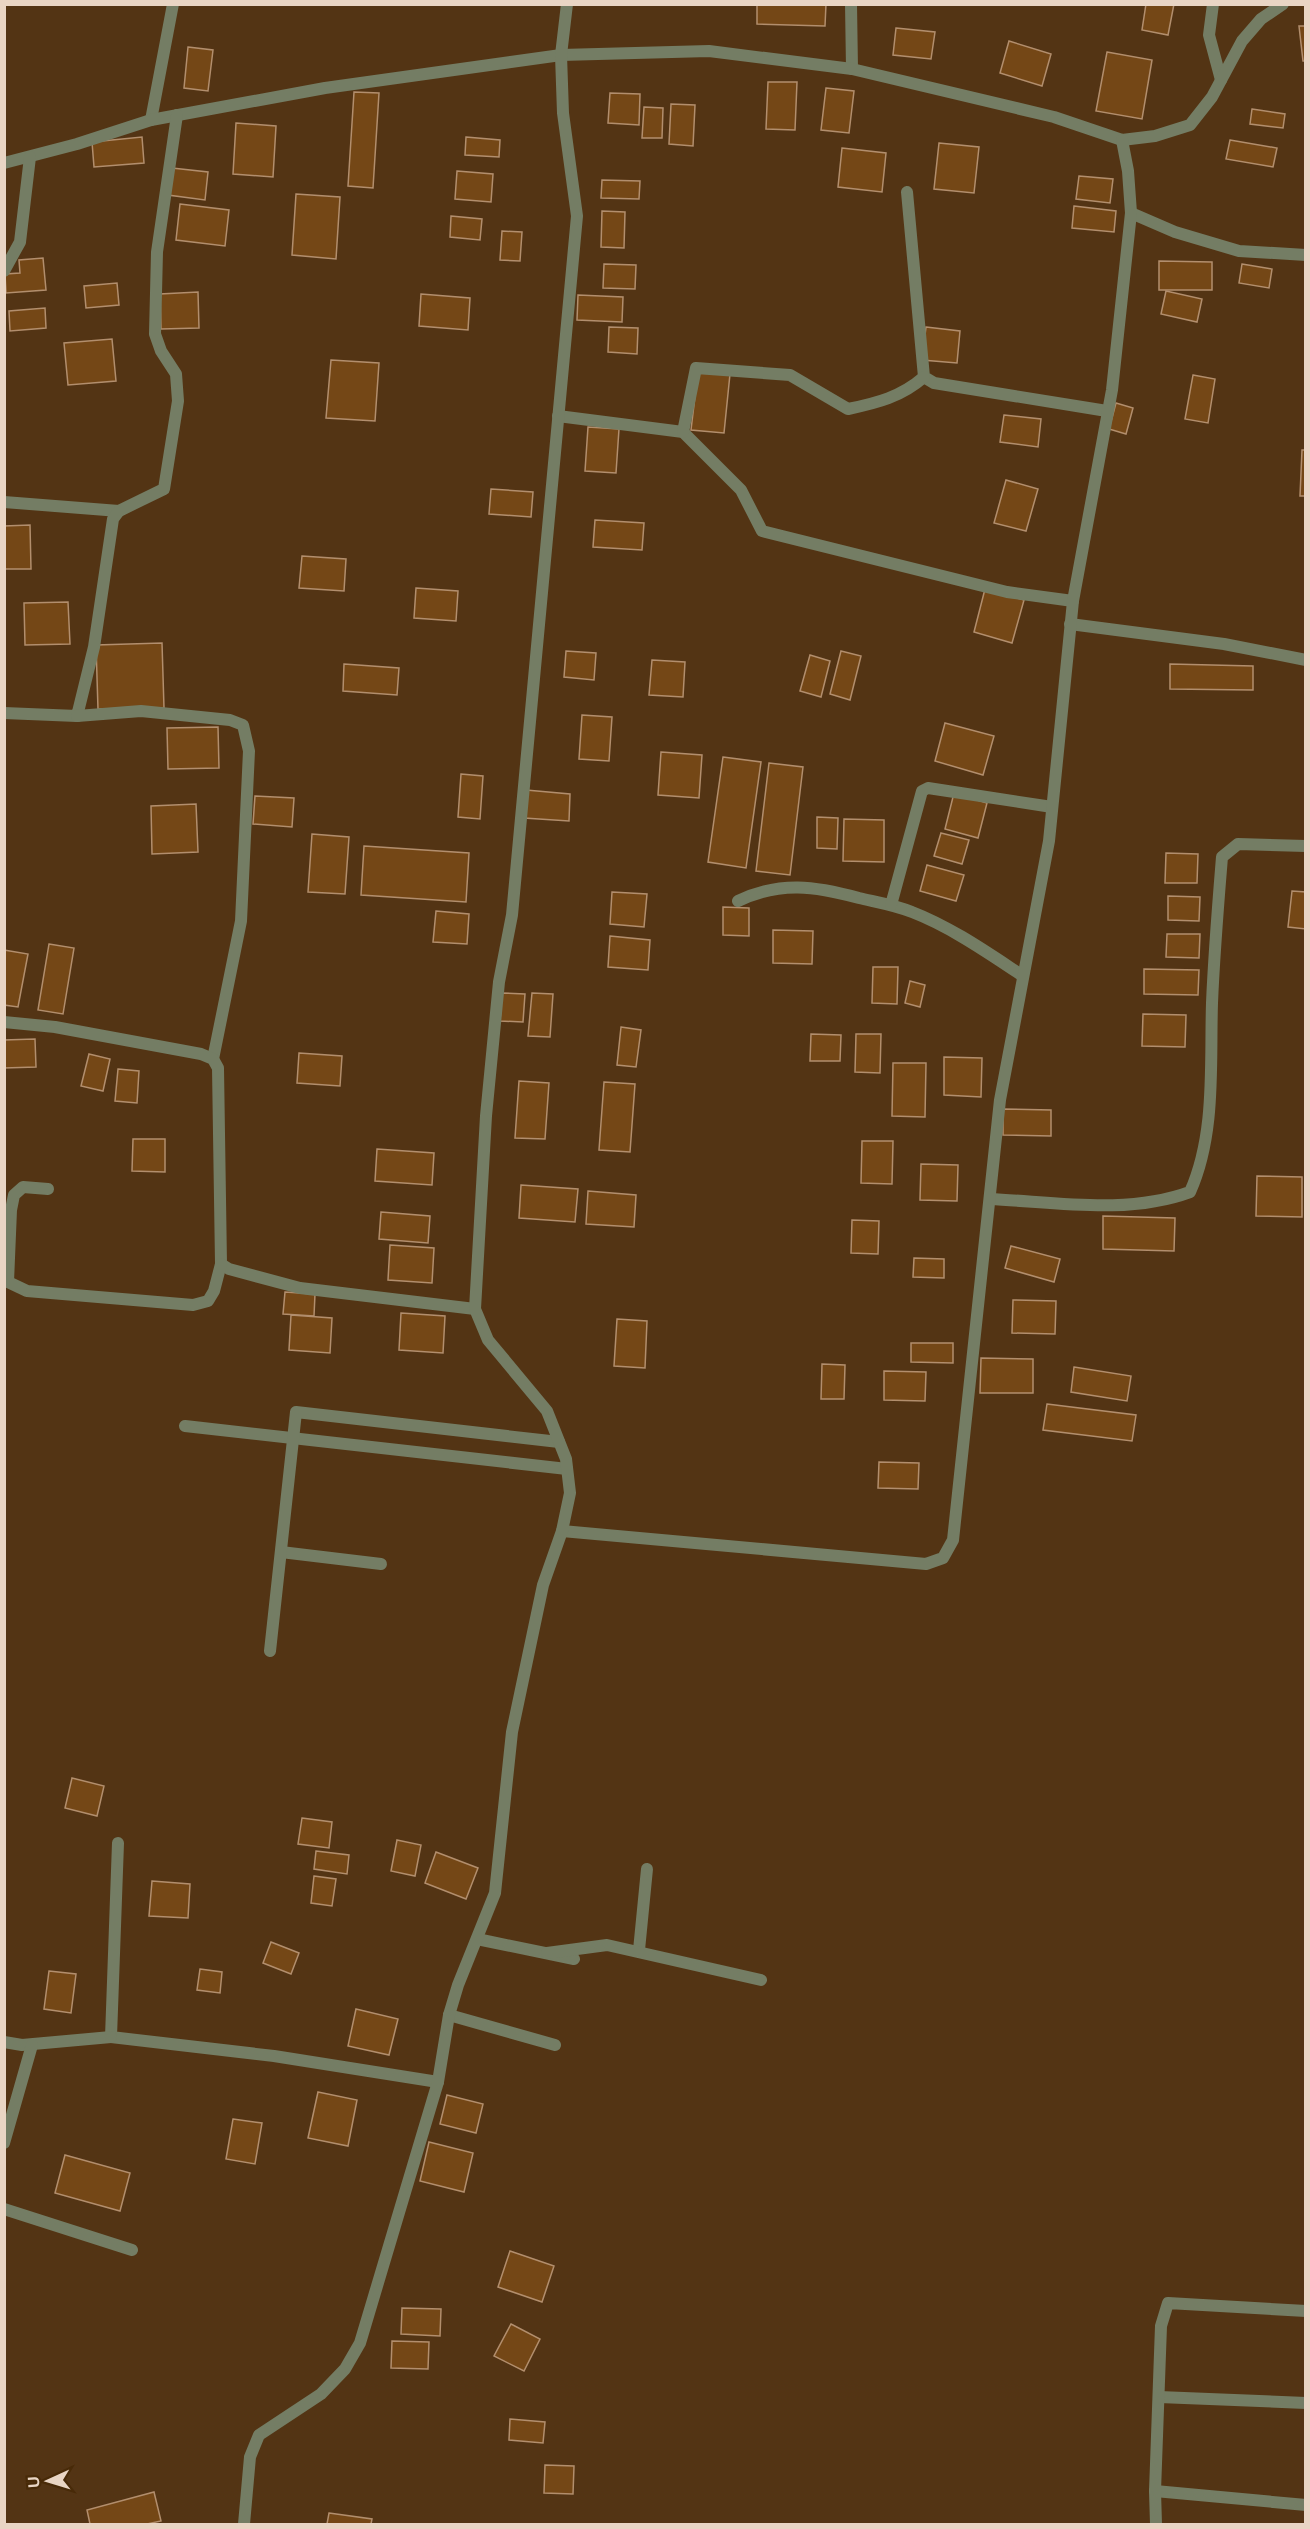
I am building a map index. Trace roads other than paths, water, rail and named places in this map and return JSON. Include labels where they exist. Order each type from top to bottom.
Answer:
[{"type":"street","points":[[151,120],[173,4]]},
{"type":"street","points":[[244,2524],[250,2457],[259,2435],[321,2394],[345,2369],[360,2343],[438,2082],[449,2015],[495,1893],[512,1732],[543,1585],[562,1531],[570,1493],[566,1459],[547,1411],[488,1340],[475,1309],[487,1105],[499,982],[512,915],[577,216],[573,175],[565,136],[561,55],[567,4]]},
{"type":"street","points":[[851,4],[852,69]]},
{"type":"street","points":[[1213,4],[1209,35],[1221,80]]},
{"type":"street","points":[[4,163],[151,120],[325,88],[561,55],[709,51],[852,69],[1054,117],[1122,140],[1155,136],[1190,124],[1212,97],[1242,41],[1261,18],[1283,4]]},
{"type":"street","points":[[77,716],[94,647],[113,519],[119,511],[164,489],[178,401],[176,374],[161,351],[155,334],[158,252],[177,115]]},
{"type":"street","points":[[562,1531],[927,1564],[943,1558],[953,1540],[1000,1100],[1049,841],[1073,601],[1112,390],[1131,213],[1128,171],[1122,140]]},
{"type":"street","points":[[4,271],[20,242],[30,157]]},
{"type":"street","points":[[907,192],[924,377]]},
{"type":"street","points":[[1131,213],[1175,232],[1239,251],[1305,255]]},
{"type":"street","points":[[683,432],[696,368],[790,375],[848,409],[877,403],[907,392],[924,377]]},
{"type":"street","points":[[924,377],[934,383],[1107,411]]},
{"type":"street","points":[[558,416],[683,432],[741,490],[762,531],[1008,592],[1073,601]]},
{"type":"street","points":[[4,502],[119,511]]},
{"type":"street","points":[[1070,624],[1224,644],[1305,660]]},
{"type":"street","points":[[4,713],[77,716],[141,711],[230,720],[243,725],[249,751],[241,921],[213,1059]]},
{"type":"street","points":[[891,905],[922,790],[928,788],[1052,807]]},
{"type":"street","points":[[990,1199],[1115,1204],[1163,1202],[1190,1192],[1201,1167],[1208,1115],[1214,954],[1222,857],[1238,844],[1305,846]]},
{"type":"street","points":[[738,901],[762,890],[787,887],[828,890],[891,905],[943,927],[1023,976]]},
{"type":"street","points":[[4,1022],[55,1027],[201,1054],[213,1059],[218,1068],[220,1264],[214,1292],[208,1301],[193,1305],[27,1291],[14,1286],[9,1282],[11,1210],[14,1195],[23,1187],[48,1189]]},
{"type":"street","points":[[220,1264],[300,1288],[475,1309]]},
{"type":"street","points":[[270,1651],[296,1412],[559,1442]]},
{"type":"street","points":[[185,1426],[567,1469]]},
{"type":"street","points":[[280,1552],[381,1564]]},
{"type":"street","points":[[111,2037],[118,1843]]},
{"type":"street","points":[[639,1950],[647,1869]]},
{"type":"street","points":[[477,1939],[574,1959]]},
{"type":"street","points":[[547,1953],[607,1945],[639,1950],[761,1980]]},
{"type":"street","points":[[449,2015],[555,2045]]},
{"type":"street","points":[[4,2042],[32,2044],[111,2037],[274,2056],[438,2082]]},
{"type":"street","points":[[4,2143],[32,2044]]},
{"type":"street","points":[[4,2209],[132,2250]]},
{"type":"street","points":[[1156,2524],[1155,2491],[1161,2326],[1168,2303],[1305,2311]]},
{"type":"street","points":[[1159,2397],[1305,2403]]},
{"type":"street","points":[[1155,2491],[1305,2505]]}]
